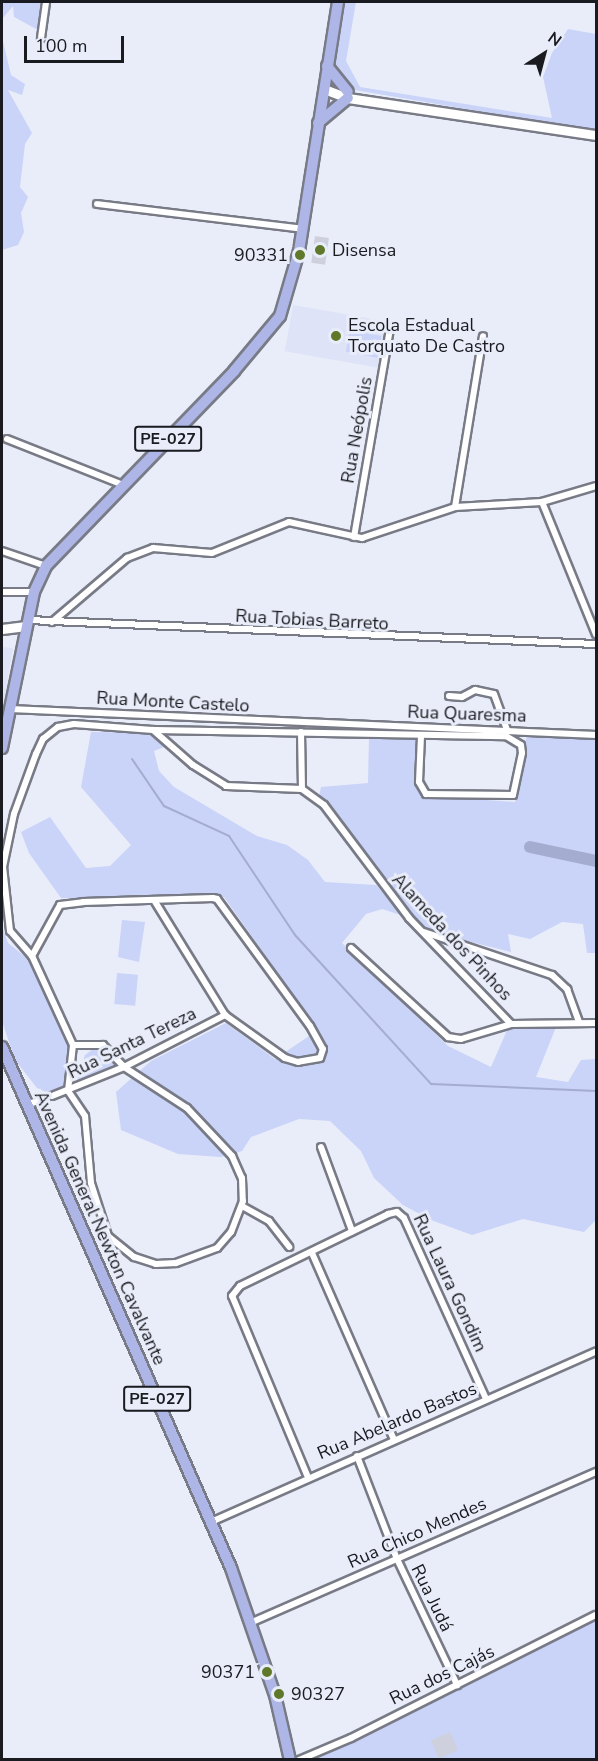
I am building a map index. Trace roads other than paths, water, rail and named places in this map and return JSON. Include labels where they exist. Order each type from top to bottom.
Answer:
[{"type":"main road","name":"PE-027","points":[[2,748],[26,623],[34,592],[46,566],[271,328],[288,298],[303,229],[338,2]]},
{"type":"main road","points":[[327,66],[348,95]]},
{"type":"main road","points":[[324,90],[373,100],[597,135]]},
{"type":"main road","points":[[318,123],[348,95]]},
{"type":"main road","points":[[2,629],[26,623]]},
{"type":"main road","name":"Avenida General Newton Cavalvante","points":[[2,1047],[211,1522],[275,1695],[290,1760]]},
{"type":"street","points":[[40,38],[46,2]]},
{"type":"street","points":[[97,204],[303,229]]},
{"type":"street","name":"Rua Neópolis","points":[[354,537],[390,328]]},
{"type":"street","points":[[455,507],[483,336]]},
{"type":"street","points":[[7,439],[123,485]]},
{"type":"street","points":[[52,622],[108,573],[144,550],[212,553],[289,522],[354,537],[371,536],[455,507],[542,502],[597,486]]},
{"type":"street","points":[[542,502],[597,634]]},
{"type":"street","points":[[2,551],[46,566]]},
{"type":"street","points":[[2,592],[34,592]]},
{"type":"street","name":"Rua Tobias Barreto","points":[[26,623],[52,622],[597,644]]},
{"type":"street","points":[[449,696],[462,697],[475,690],[494,694],[507,730]]},
{"type":"street","name":"Rua Monte Castelo","points":[[9,709],[336,724]]},
{"type":"street","points":[[73,1045],[100,1043],[124,1067],[188,1108],[212,1131],[240,1169],[242,1206],[231,1232],[217,1248],[176,1263],[156,1264],[134,1257],[108,1236],[91,1183],[85,1116],[69,1091],[73,1045],[32,956],[10,931],[3,867],[19,797],[43,739],[51,730],[74,724],[153,730],[511,738],[521,745],[522,770],[510,798],[426,794],[419,782],[421,736]]},
{"type":"street","name":"Rua Quaresma","points":[[336,724],[597,735]]},
{"type":"street","points":[[153,730],[167,738],[193,765],[226,786],[302,789],[301,732]]},
{"type":"street","name":"Alameda dos Pinhos","points":[[302,789],[324,805],[421,930],[511,1023]]},
{"type":"street","points":[[32,956],[60,905],[153,900],[213,898],[222,902],[310,1026],[323,1049],[320,1058],[285,1058],[225,1015],[153,900]]},
{"type":"street","points":[[421,930],[552,975],[567,989],[579,1022]]},
{"type":"street","points":[[351,948],[448,1037],[460,1039],[511,1023],[597,1023]]},
{"type":"street","name":"Rua Santa Tereza","points":[[28,1104],[69,1091],[124,1067],[225,1015]]},
{"type":"street","points":[[307,1475],[232,1302],[240,1286],[312,1253],[352,1231],[321,1147]]},
{"type":"street","points":[[242,1206],[270,1221],[289,1247]]},
{"type":"street","name":"Rua Laura Gondim","points":[[352,1231],[400,1213],[486,1399]]},
{"type":"street","points":[[312,1253],[394,1440]]},
{"type":"street","name":"Rua Abelardo Bastos","points":[[211,1522],[307,1475],[357,1456],[596,1351]]},
{"type":"street","name":"Rua Judá","points":[[357,1456],[397,1559],[457,1685]]},
{"type":"street","name":"Rua Chico Mendes","points":[[250,1623],[597,1472]]},
{"type":"street","name":"Rua dos Cajás","points":[[299,1760],[597,1615]]},
{"type":"waterway","points":[[2,113],[2,151]]},
{"type":"waterway","points":[[132,759],[164,806],[229,836],[295,935],[431,1084],[596,1091]]},
{"type":"waterway","points":[[530,847],[596,861]]},
{"type":"place","name":"Disensa","points":[[320,250]]},
{"type":"place","name":"90331","points":[[300,255]]},
{"type":"place","name":"Escola Estadual Torquato De Castro","points":[[336,336]]},
{"type":"place","name":"90371","points":[[267,1672]]},
{"type":"place","name":"90327","points":[[279,1694]]}]
